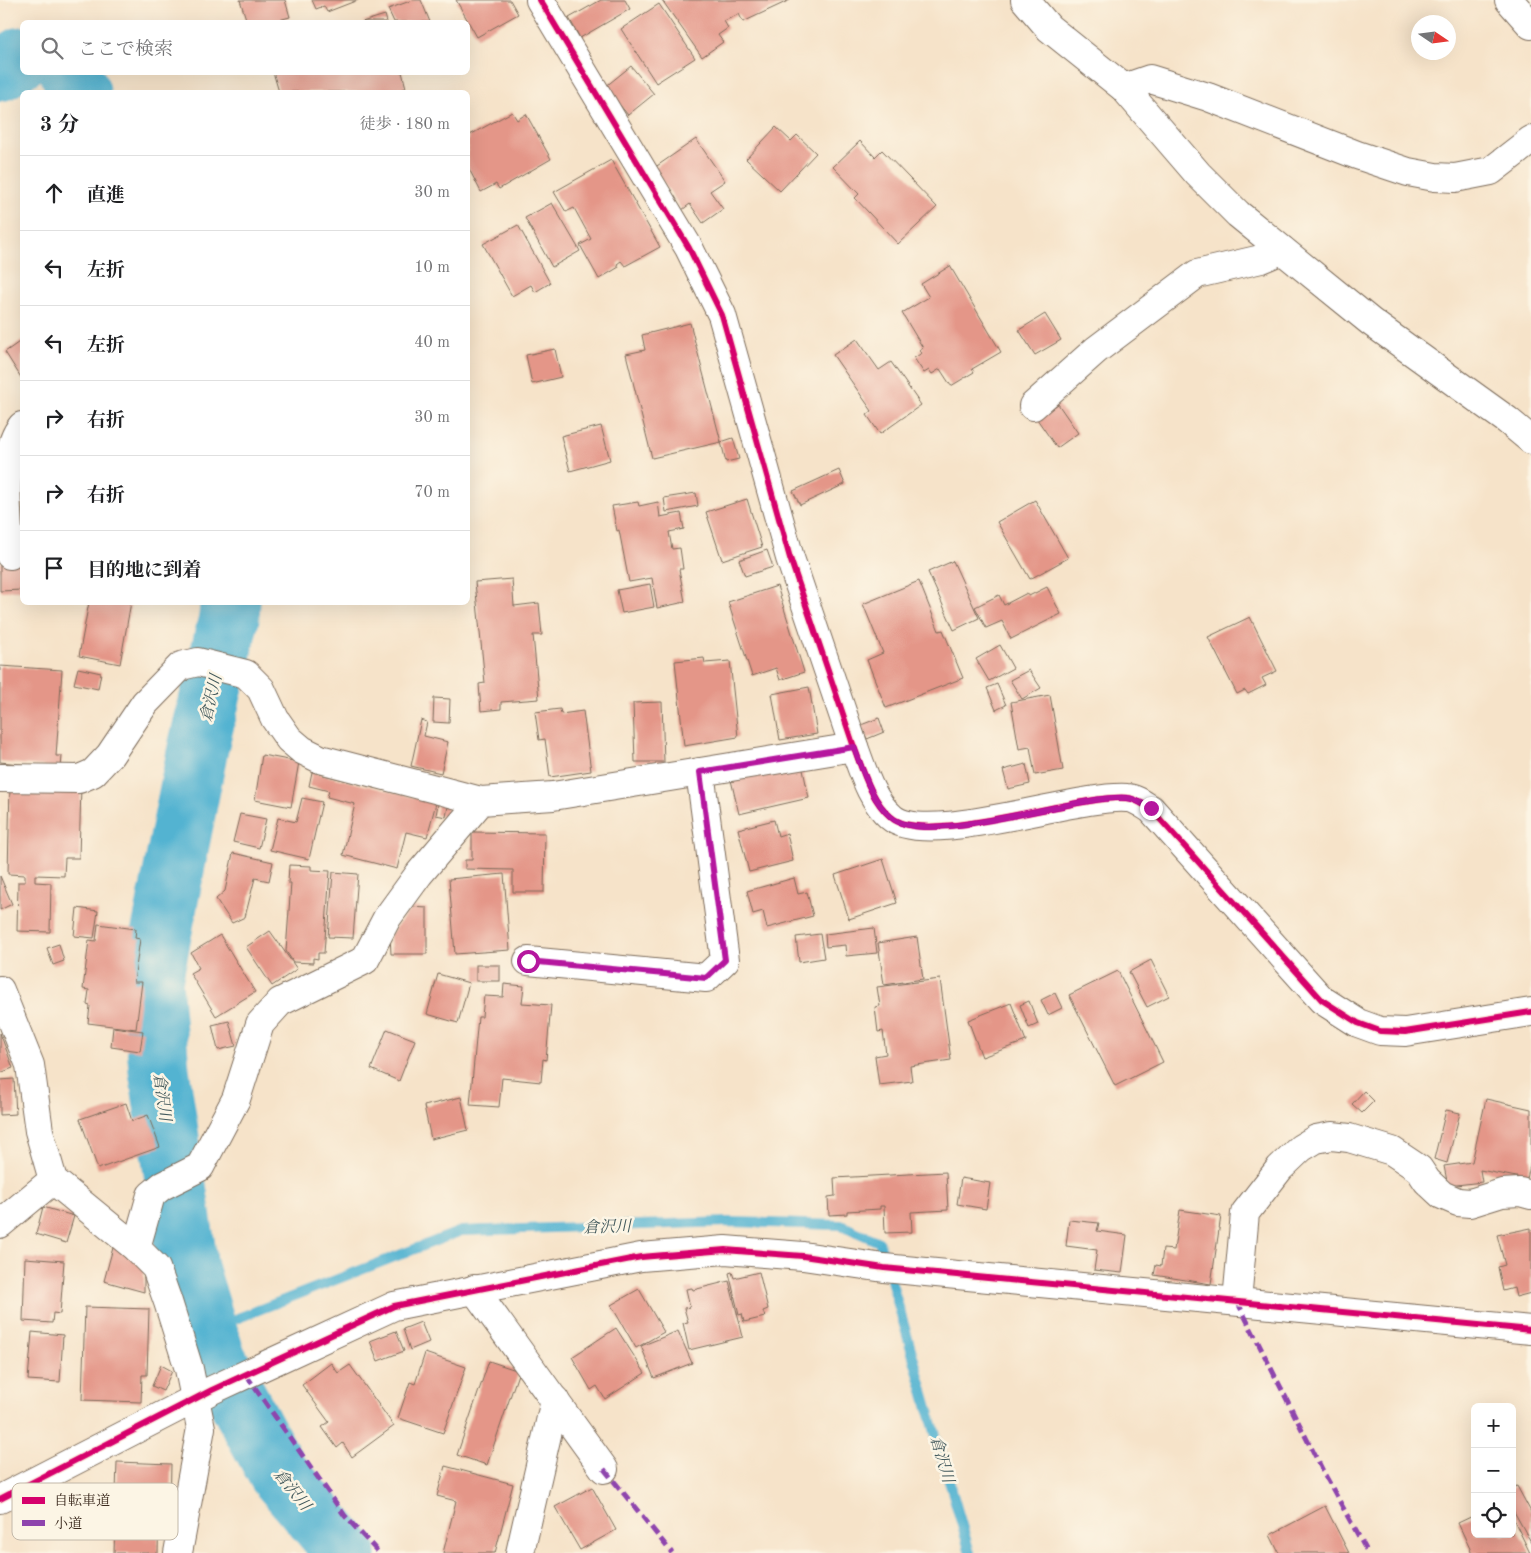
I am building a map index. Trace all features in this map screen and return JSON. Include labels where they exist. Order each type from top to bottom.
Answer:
[{"type":"street","points":[[540,0],[689,248],[722,315],[790,558],[865,777],[881,807],[892,819],[909,826],[930,827],[997,819],[1099,798],[1129,798],[1151,808],[1322,1000],[1358,1022],[1380,1031],[1405,1032],[1531,1012]]},
{"type":"street","points":[[1025,0],[1049,28],[1124,88],[1198,174],[1238,214],[1371,322],[1507,420],[1531,440]]},
{"type":"street","points":[[1509,0],[1531,25]]},
{"type":"street","points":[[1124,88],[1150,79],[1208,97],[1357,155],[1408,172],[1435,177],[1455,178],[1490,171],[1531,140]]},
{"type":"street","points":[[1034,406],[1096,350],[1197,274],[1261,259],[1282,250]]},
{"type":"street","points":[[11,555],[3,472],[13,434],[20,428]]},
{"type":"street","points":[[0,778],[79,780],[93,773],[110,755],[145,703],[181,666],[198,662],[233,669],[246,674],[261,689],[275,719],[289,739],[302,750],[320,759],[481,801],[553,796],[854,747]]},
{"type":"street","points":[[528,961],[706,978],[725,960],[700,772]]},
{"type":"street","points":[[136,1248],[151,1195],[162,1186],[200,1167],[236,1099],[260,1024],[280,1002],[365,960],[387,918],[419,874],[481,801]]},
{"type":"street","points":[[0,990],[30,1065],[39,1131],[53,1180],[136,1248],[156,1268],[186,1360],[204,1395],[201,1428],[178,1553]]},
{"type":"street","points":[[1237,1301],[1245,1213],[1280,1168],[1301,1148],[1316,1139],[1332,1136],[1349,1138],[1392,1151],[1419,1169],[1442,1195],[1458,1202],[1470,1203],[1502,1193],[1520,1192],[1531,1195]]},
{"type":"street","points":[[0,1224],[53,1180]]},
{"type":"street","points":[[31,1483],[239,1377],[394,1306],[641,1257],[725,1250],[803,1256],[884,1268],[1531,1330]]},
{"type":"street","points":[[474,1289],[604,1469]]},
{"type":"street","points":[[520,1553],[555,1400]]},
{"type":"street","points":[[0,1499],[12,1493]]},
{"type":"building","points":[[240,0],[285,0],[290,17],[279,20],[246,20]]},
{"type":"building","points":[[312,0],[358,0],[327,12],[324,6],[316,9]]},
{"type":"building","points":[[413,0],[421,0],[429,20],[393,20],[388,9]]},
{"type":"building","points":[[456,0],[510,0],[518,14],[477,37],[470,25],[470,20],[467,20]]},
{"type":"building","points":[[601,0],[625,0],[630,9],[580,38],[569,18]]},
{"type":"building","points":[[662,0],[790,0],[743,22],[739,14],[724,21],[728,28],[718,35],[723,42],[702,57]]},
{"type":"building","points":[[659,4],[695,58],[656,83],[621,29]]},
{"type":"building","points":[[385,15],[386,20],[369,20]]},
{"type":"building","points":[[631,66],[654,94],[628,115],[605,87]]},
{"type":"building","points":[[274,75],[403,75],[406,88],[400,90],[278,90]]},
{"type":"building","points":[[512,112],[517,120],[526,114],[551,159],[499,189],[496,184],[481,192],[470,171],[470,135]]},
{"type":"building","points":[[776,127],[791,141],[797,135],[816,153],[780,191],[746,159]]},
{"type":"building","points":[[696,139],[725,181],[710,191],[723,209],[703,223],[690,204],[682,210],[654,168]]},
{"type":"building","points":[[860,141],[875,157],[882,150],[937,207],[898,244],[855,198],[859,194],[833,167]]},
{"type":"building","points":[[611,160],[660,247],[625,266],[621,261],[617,264],[619,267],[599,279],[580,245],[591,239],[574,208],[566,212],[554,192]]},
{"type":"building","points":[[552,203],[580,251],[552,267],[525,218]]},
{"type":"building","points":[[518,225],[550,283],[535,292],[531,285],[512,296],[483,244]]},
{"type":"building","points":[[950,266],[1001,352],[972,369],[974,372],[951,386],[940,369],[932,374],[929,370],[924,373],[914,358],[922,353],[919,351],[923,348],[902,313],[929,297],[921,284]]},
{"type":"building","points":[[1045,314],[1061,340],[1035,355],[1019,330]]},
{"type":"building","points":[[690,323],[721,442],[652,458],[626,354],[645,350],[642,335]]},
{"type":"building","points":[[857,339],[879,370],[891,362],[921,405],[880,434],[867,415],[872,411],[833,355]]},
{"type":"building","points":[[20,341],[20,376],[5,352]]},
{"type":"building","points":[[555,349],[561,377],[532,384],[526,355]]},
{"type":"building","points":[[1058,404],[1078,433],[1057,448],[1037,419]]},
{"type":"building","points":[[601,426],[610,460],[570,471],[561,436]]},
{"type":"building","points":[[733,438],[739,459],[726,462],[721,442]]},
{"type":"building","points":[[839,470],[845,484],[800,505],[793,491]]},
{"type":"building","points":[[696,493],[698,506],[666,512],[664,498]]},
{"type":"building","points":[[747,499],[762,547],[722,560],[706,512]]},
{"type":"building","points":[[1035,500],[1068,558],[1030,579],[997,522]]},
{"type":"building","points":[[638,502],[639,506],[658,502],[660,517],[681,513],[684,529],[669,532],[672,549],[680,548],[683,569],[679,569],[685,602],[657,608],[652,578],[629,582],[619,530],[617,531],[612,506]]},
{"type":"building","points":[[767,550],[773,567],[745,576],[739,560]]},
{"type":"building","points":[[20,561],[20,590],[0,591],[0,563]]},
{"type":"building","points":[[953,561],[979,618],[954,630],[928,572]]},
{"type":"building","points":[[512,579],[514,606],[539,603],[542,635],[533,635],[539,699],[501,702],[501,709],[481,711],[479,684],[485,683],[475,582]]},
{"type":"building","points":[[919,581],[939,631],[943,630],[963,678],[886,708],[867,660],[883,653],[863,604]]},
{"type":"building","points":[[650,584],[654,607],[622,613],[617,590]]},
{"type":"building","points":[[777,586],[804,672],[780,680],[776,668],[752,676],[728,602]]},
{"type":"building","points":[[1047,587],[1061,614],[1011,639],[1002,621],[986,628],[975,607],[999,595],[1004,605],[1027,593],[1029,596]]},
{"type":"building","points":[[88,605],[130,605],[120,664],[79,656]]},
{"type":"building","points":[[1250,617],[1277,671],[1262,678],[1266,685],[1248,694],[1245,690],[1237,694],[1208,637]]},
{"type":"building","points":[[1000,645],[1013,668],[989,681],[976,659]]},
{"type":"building","points":[[704,658],[705,663],[730,661],[738,737],[684,746],[675,661]]},
{"type":"building","points":[[0,666],[62,670],[56,756],[62,756],[61,768],[0,762]]},
{"type":"building","points":[[78,668],[101,673],[98,689],[74,684]]},
{"type":"building","points":[[1029,670],[1041,688],[1022,699],[1010,680]]},
{"type":"building","points":[[997,684],[1006,705],[996,710],[987,688]]},
{"type":"building","points":[[809,687],[817,734],[780,740],[772,694]]},
{"type":"building","points":[[1050,695],[1063,770],[1035,775],[1030,747],[1019,749],[1011,702]]},
{"type":"building","points":[[434,698],[450,699],[449,723],[433,722]]},
{"type":"building","points":[[662,702],[664,762],[635,762],[633,703]]},
{"type":"building","points":[[560,709],[561,714],[583,711],[591,771],[550,777],[545,739],[539,740],[535,712]]},
{"type":"building","points":[[879,718],[884,732],[867,739],[861,725]]},
{"type":"building","points":[[421,720],[427,722],[424,736],[448,742],[441,773],[411,766]]},
{"type":"building","points":[[262,755],[299,762],[291,807],[255,800]]},
{"type":"building","points":[[1026,764],[1030,784],[1008,789],[1003,770]]},
{"type":"building","points":[[802,765],[809,798],[739,814],[731,780]]},
{"type":"building","points":[[312,772],[436,803],[427,837],[406,832],[397,869],[343,855],[355,804],[327,797],[329,791],[309,786]]},
{"type":"building","points":[[10,784],[81,786],[79,858],[65,858],[64,876],[35,875],[35,882],[51,883],[50,932],[17,931],[18,882],[25,882],[25,875],[8,874]]},
{"type":"building","points":[[302,798],[322,802],[309,859],[270,850],[278,818],[296,822]]},
{"type":"building","points":[[438,804],[448,806],[446,817],[436,815]]},
{"type":"building","points":[[240,814],[266,819],[259,848],[233,842]]},
{"type":"building","points":[[774,820],[778,836],[787,833],[793,861],[749,872],[738,829]]},
{"type":"building","points":[[472,832],[545,833],[544,892],[513,892],[513,870],[465,869],[465,860],[472,860]]},
{"type":"building","points":[[233,853],[273,862],[269,881],[255,878],[245,917],[232,923],[216,899],[225,891]]},
{"type":"building","points":[[883,859],[897,903],[849,919],[835,875]]},
{"type":"building","points":[[289,865],[311,866],[311,870],[330,871],[324,953],[318,953],[318,959],[313,958],[313,963],[293,962],[286,951],[291,883],[288,883]]},
{"type":"building","points":[[333,872],[358,874],[353,938],[328,937]]},
{"type":"building","points":[[504,874],[510,950],[455,954],[449,879]]},
{"type":"building","points":[[0,876],[12,904],[0,910]]},
{"type":"building","points":[[794,878],[798,894],[807,892],[813,916],[767,928],[763,911],[753,914],[747,891]]},
{"type":"building","points":[[412,907],[427,908],[427,954],[391,954],[390,935]]},
{"type":"building","points":[[77,908],[98,911],[94,938],[74,936]]},
{"type":"building","points":[[98,924],[136,929],[135,938],[140,939],[134,982],[142,982],[136,1029],[88,1023],[90,1006],[87,1005],[89,990],[83,989],[89,940],[96,941]]},
{"type":"building","points":[[874,928],[877,953],[846,956],[845,945],[826,947],[825,934]]},
{"type":"building","points":[[270,931],[297,969],[272,986],[246,947]]},
{"type":"building","points":[[820,934],[824,958],[799,962],[796,937]]},
{"type":"building","points":[[220,935],[255,992],[216,1016],[190,973],[199,968],[191,953]]},
{"type":"building","points":[[917,937],[923,979],[884,985],[878,943]]},
{"type":"building","points":[[59,944],[64,961],[53,965],[47,948]]},
{"type":"building","points":[[1151,960],[1169,996],[1147,1007],[1129,972]]},
{"type":"building","points":[[476,965],[500,965],[500,981],[476,981]]},
{"type":"building","points":[[1118,971],[1163,1062],[1115,1086],[1069,995]]},
{"type":"building","points":[[438,974],[469,983],[458,1023],[427,1014]]},
{"type":"building","points":[[940,979],[951,1060],[910,1066],[912,1081],[879,1085],[875,1056],[886,1054],[883,1031],[878,1032],[875,1007],[880,1006],[877,987]]},
{"type":"building","points":[[504,984],[524,986],[522,1003],[551,1005],[546,1060],[543,1059],[541,1082],[502,1078],[499,1107],[470,1105],[478,1017],[482,1017],[484,996],[503,997]]},
{"type":"building","points":[[1055,993],[1062,1008],[1048,1015],[1041,1000]]},
{"type":"building","points":[[1029,1001],[1038,1024],[1029,1028],[1020,1005]]},
{"type":"building","points":[[1011,1003],[1026,1041],[982,1057],[968,1020]]},
{"type":"building","points":[[229,1021],[236,1046],[218,1050],[212,1025]]},
{"type":"building","points":[[113,1027],[143,1031],[140,1051],[111,1047]]},
{"type":"building","points":[[387,1029],[415,1040],[399,1081],[371,1069]]},
{"type":"building","points":[[0,1033],[13,1068],[0,1073]]},
{"type":"building","points":[[14,1079],[16,1114],[0,1115],[0,1080]]},
{"type":"building","points":[[1364,1091],[1374,1101],[1362,1113],[1352,1104]]},
{"type":"building","points":[[461,1097],[468,1130],[431,1139],[424,1106]]},
{"type":"building","points":[[1486,1099],[1531,1109],[1531,1161],[1527,1179],[1480,1170],[1482,1182],[1448,1186],[1444,1166],[1472,1162]]},
{"type":"building","points":[[126,1103],[132,1121],[148,1115],[160,1147],[98,1169],[80,1119]]},
{"type":"building","points":[[1446,1110],[1460,1113],[1447,1163],[1434,1159]]},
{"type":"building","points":[[946,1172],[948,1210],[911,1212],[912,1232],[885,1233],[884,1206],[880,1206],[880,1209],[847,1211],[847,1214],[829,1215],[828,1197],[835,1196],[834,1178]]},
{"type":"building","points":[[961,1178],[990,1183],[986,1209],[957,1204]]},
{"type":"building","points":[[43,1207],[74,1216],[66,1243],[36,1234]]},
{"type":"building","points":[[1180,1210],[1221,1216],[1211,1284],[1154,1275],[1156,1265],[1161,1266],[1163,1249],[1174,1250]]},
{"type":"building","points":[[1069,1220],[1099,1223],[1097,1231],[1127,1235],[1122,1273],[1094,1270],[1097,1250],[1066,1246]]},
{"type":"building","points":[[1531,1228],[1531,1293],[1516,1297],[1514,1288],[1503,1291],[1498,1267],[1505,1265],[1497,1235]]},
{"type":"building","points":[[114,1244],[144,1268],[144,1292],[104,1281]]},
{"type":"building","points":[[25,1258],[64,1261],[60,1314],[53,1313],[52,1323],[23,1321]]},
{"type":"building","points":[[732,1272],[734,1278],[759,1272],[768,1309],[763,1311],[765,1317],[744,1322],[742,1314],[739,1315],[729,1273]]},
{"type":"building","points":[[729,1281],[743,1337],[689,1350],[683,1323],[688,1322],[684,1308],[690,1307],[686,1289],[692,1288],[693,1290]]},
{"type":"building","points":[[639,1289],[664,1332],[636,1348],[611,1305]]},
{"type":"building","points":[[85,1307],[149,1309],[147,1375],[142,1375],[141,1402],[82,1400]]},
{"type":"building","points":[[421,1322],[429,1342],[410,1350],[403,1329]]},
{"type":"building","points":[[616,1328],[645,1373],[605,1399],[597,1386],[591,1390],[572,1357]]},
{"type":"building","points":[[396,1331],[404,1351],[378,1361],[370,1341]]},
{"type":"building","points":[[678,1331],[692,1363],[654,1378],[641,1346]]},
{"type":"building","points":[[32,1332],[63,1335],[60,1382],[28,1380]]},
{"type":"building","points":[[425,1353],[466,1367],[443,1433],[398,1418],[410,1382],[415,1384]]},
{"type":"building","points":[[489,1361],[519,1371],[487,1465],[457,1455]]},
{"type":"building","points":[[331,1363],[338,1373],[350,1365],[394,1426],[352,1457],[343,1443],[337,1448],[322,1427],[329,1422],[302,1385]]},
{"type":"building","points":[[161,1365],[172,1371],[163,1391],[152,1386]]},
{"type":"building","points":[[117,1462],[171,1464],[171,1483],[116,1483]]},
{"type":"building","points":[[445,1466],[513,1484],[495,1553],[443,1553],[456,1501],[437,1496]]},
{"type":"building","points":[[1516,1486],[1531,1512],[1531,1542],[1516,1515]]},
{"type":"building","points":[[592,1487],[616,1530],[580,1550],[555,1507]]},
{"type":"building","points":[[1325,1506],[1349,1553],[1279,1553],[1270,1535]]},
{"type":"building","points":[[1471,1517],[1471,1538],[1516,1538],[1516,1524],[1530,1553],[1472,1553],[1458,1523]]},
{"type":"building","points":[[114,1540],[158,1540],[158,1553],[114,1553]]},
{"type":"waterway","name":"倉沢川","points":[[0,71],[20,58]]},
{"type":"waterway","name":"倉沢川","points":[[72,75],[79,90]]},
{"type":"waterway","name":"倉沢川","points":[[230,605],[229,618],[198,748],[152,981],[159,1070],[188,1268],[215,1357],[278,1473],[346,1553]]},
{"type":"waterway","name":"倉沢川","points":[[238,1318],[461,1231],[728,1222],[841,1225],[879,1242],[885,1260]]},
{"type":"waterway","name":"倉沢川","points":[[891,1280],[970,1553]]},
{"type":"marked path","points":[[1237,1301],[1325,1475],[1368,1553]]},
{"type":"marked path","points":[[246,1375],[345,1516],[379,1553]]},
{"type":"marked path","points":[[604,1469],[672,1553]]},
{"type":"cycle path","points":[[540,0],[689,248],[722,315],[790,558],[868,785],[884,810],[891,817],[909,825],[935,827],[967,824],[1104,799],[1133,799],[1151,809],[1322,1000],[1358,1023],[1380,1031],[1405,1032],[1531,1012]]},
{"type":"cycle path","points":[[31,1483],[212,1390],[394,1306],[641,1257],[725,1250],[803,1256],[884,1268],[1531,1330]]},
{"type":"cycle path","points":[[0,1499],[12,1493]]},
{"type":"route","points":[[528,961],[706,978],[725,960],[724,940],[700,772],[854,747],[865,777],[881,807],[892,819],[909,826],[930,827],[997,819],[1099,798],[1129,798],[1151,808]]}]
